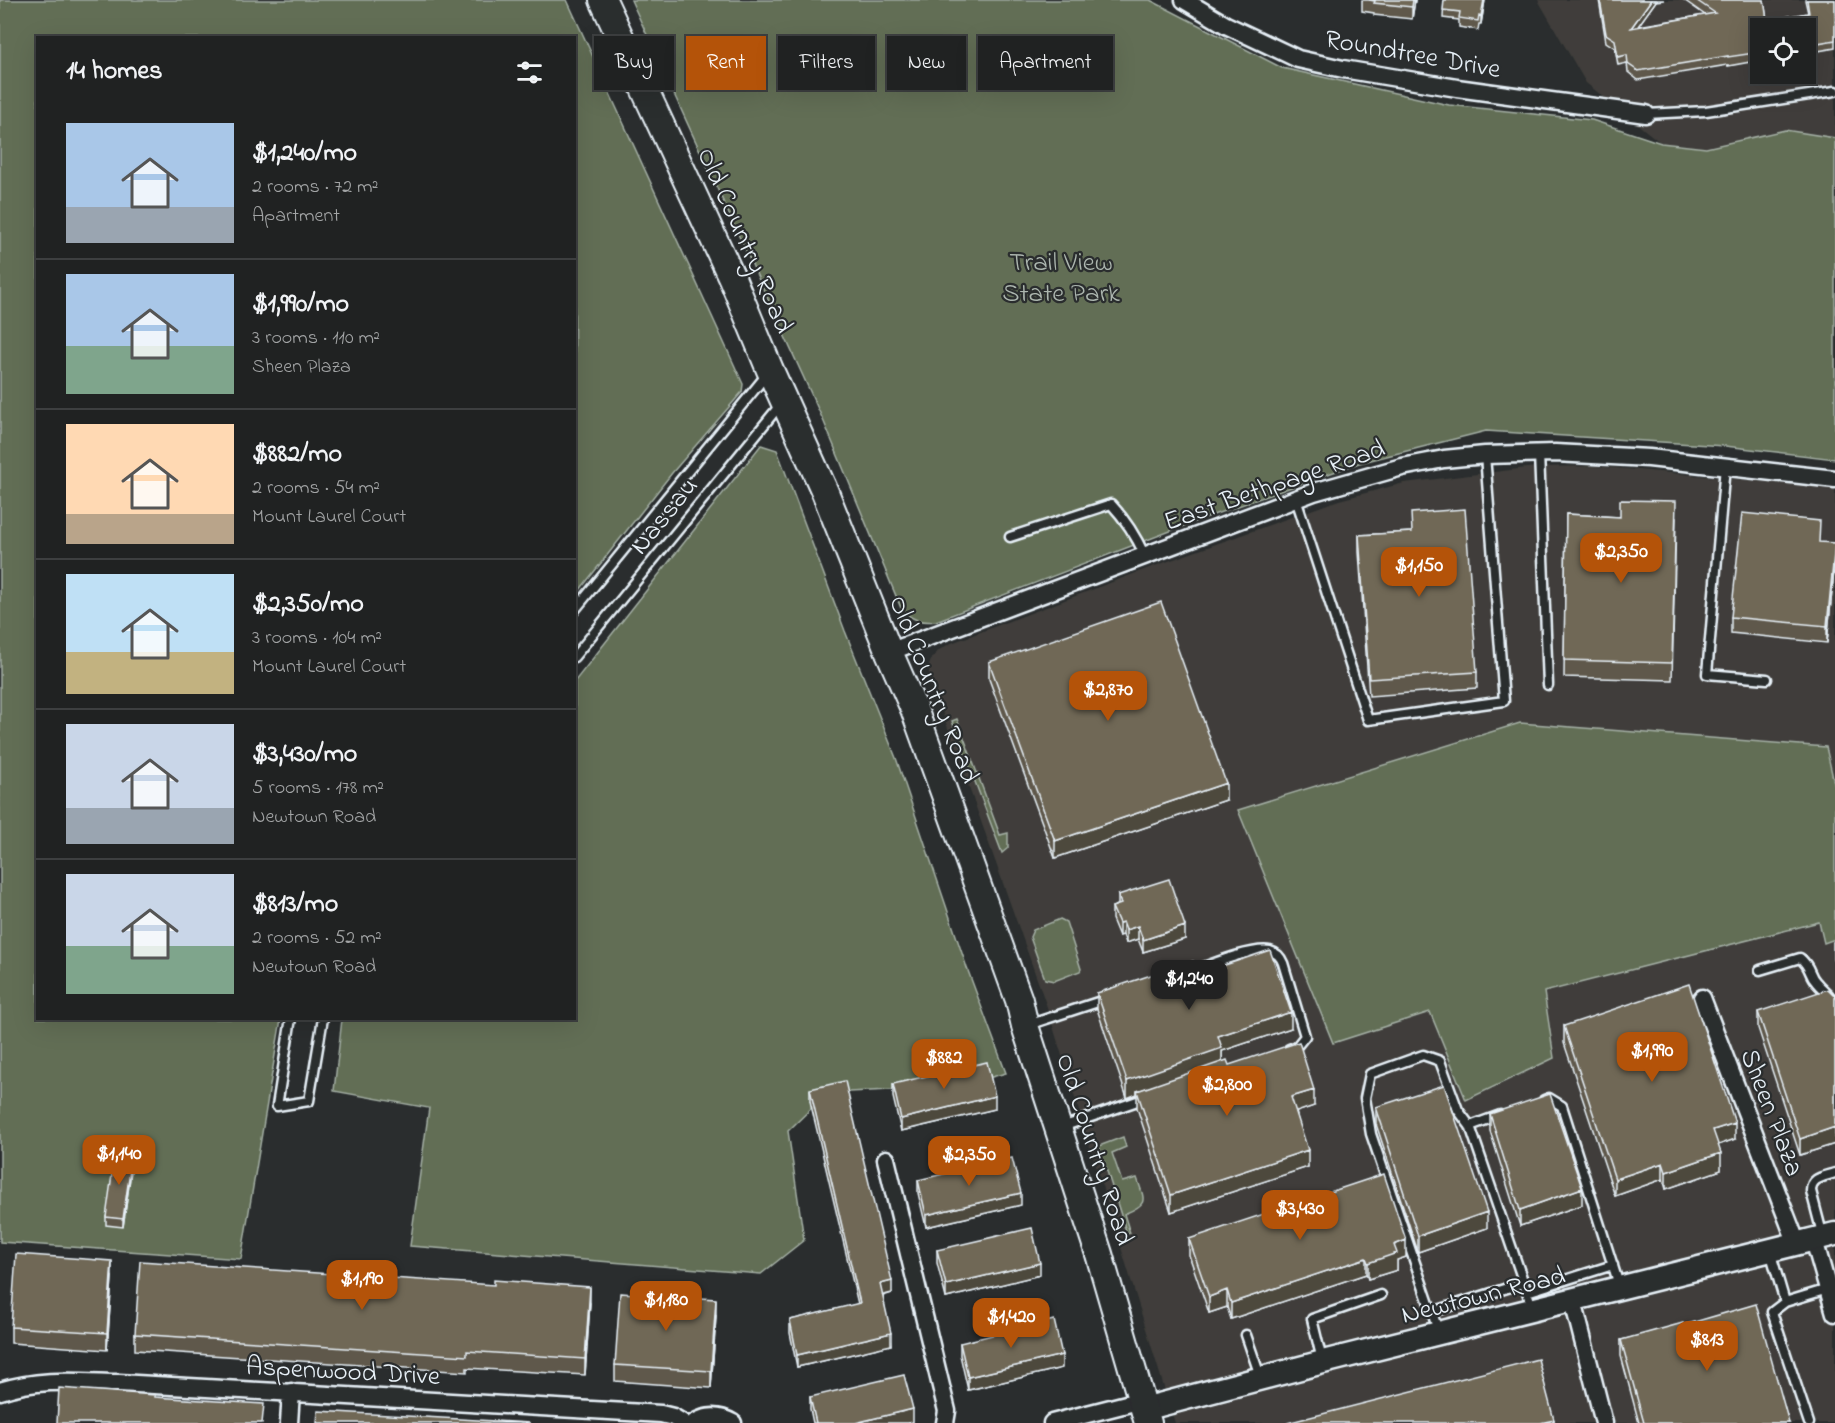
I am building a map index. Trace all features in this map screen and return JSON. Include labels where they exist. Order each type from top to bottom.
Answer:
[{"type":"main road","name":"Old Country Road","points":[[603,0],[732,279],[825,492],[914,709],[1019,1000],[1025,1026],[1105,1274],[1145,1411]]},
{"type":"street","name":"Roundtree Drive","points":[[1184,0],[1226,25],[1298,59],[1457,88],[1646,114]]},
{"type":"street","name":"East Bethpage Road","points":[[889,652],[1314,492],[1402,467],[1444,459],[1539,453],[1648,458],[1835,479]]},
{"type":"street","name":"Sheen Plaza","points":[[1702,998],[1817,1239],[1835,1313]]},
{"type":"street","points":[[886,1159],[947,1411],[945,1423]]},
{"type":"street","name":"Newtown Road","points":[[1145,1411],[1323,1362],[1440,1334],[1530,1301],[1573,1301],[1817,1239]]},
{"type":"street","points":[[1573,1301],[1604,1423]]},
{"type":"street","name":"Aspenwood Drive","points":[[0,1391],[19,1385],[46,1381],[291,1392],[661,1414],[683,1423]]},
{"type":"street","points":[[289,1423],[291,1392]]},
{"type":"street","points":[[1052,1423],[1145,1411]]},
{"type":"street","points":[[694,1423],[715,1416],[733,1423]]},
{"type":"lane","points":[[1646,114],[1706,111],[1835,91]]},
{"type":"lane","points":[[576,609],[770,370]]},
{"type":"lane","name":"Nassau","points":[[576,655],[785,400]]},
{"type":"lane","points":[[1539,453],[1548,685]]},
{"type":"lane","points":[[1296,499],[1368,720],[1504,701],[1485,456]]},
{"type":"lane","points":[[1725,466],[1707,674],[1767,679]]},
{"type":"lane","points":[[1010,537],[1111,504],[1126,520],[1145,556]]},
{"type":"lane","points":[[1184,974],[1257,950],[1271,951],[1280,955],[1305,1036],[1297,1046],[1275,1054]]},
{"type":"lane","points":[[1760,970],[1800,958],[1808,964],[1814,981],[1832,997],[1835,1005]]},
{"type":"lane","points":[[1025,1026],[1118,995]]},
{"type":"lane","points":[[291,1020],[277,1106],[309,1101],[323,1020]]},
{"type":"lane","points":[[1440,1334],[1371,1134],[1365,1098],[1370,1074],[1424,1055],[1440,1061],[1458,1110],[1470,1126],[1530,1301],[1613,1265]]},
{"type":"lane","points":[[1059,1128],[1152,1096]]},
{"type":"lane","points":[[1539,1102],[1549,1098],[1562,1106],[1621,1288]]},
{"type":"lane","points":[[1470,1126],[1509,1112]]},
{"type":"lane","points":[[1817,1239],[1811,1185],[1816,1179],[1835,1173]]},
{"type":"lane","points":[[1770,1251],[1785,1302]]},
{"type":"lane","points":[[1432,1312],[1523,1283]]},
{"type":"lane","points":[[1809,1423],[1772,1312],[1785,1302],[1828,1289]]},
{"type":"lane","points":[[1323,1362],[1312,1318],[1381,1295]]},
{"type":"lane","points":[[1246,1335],[1261,1380]]},
{"type":"shaded area","points":[[1538,0],[1835,0],[1835,161],[1661,143],[1586,83]]},
{"type":"shaded area","points":[[1594,466],[1835,488],[1835,1423],[1175,1423],[1047,1007],[929,675],[932,658],[949,644],[1149,568],[1339,500],[1404,483],[1536,467]]},
{"type":"green space","points":[[0,0],[567,0],[594,59],[594,90],[608,90],[743,384],[742,392],[672,473],[576,595],[576,36],[36,36],[36,1020],[281,1020],[241,1259],[0,1242]]},
{"type":"green space","name":"Trail View State Park","points":[[631,0],[1150,0],[1282,68],[1449,105],[1592,120],[1661,143],[1706,148],[1785,130],[1835,138],[1835,459],[1725,446],[1486,431],[1359,463],[1199,520],[936,621],[917,620],[901,608],[824,422],[672,90],[674,90],[674,36],[647,36]]},
{"type":"green space","points":[[761,445],[777,450],[845,631],[896,758],[967,968],[1006,1073],[956,1087],[827,1093],[788,1131],[804,1240],[761,1274],[410,1246],[429,1108],[334,1091],[342,1020],[576,1020],[576,680]]},
{"type":"green space","points":[[957,719],[1000,835],[1008,833],[1008,848],[1002,853],[952,721]]},
{"type":"green space","points":[[1520,723],[1826,747],[1835,787],[1835,939],[1824,943],[1819,922],[1544,992],[1554,1058],[1466,1100],[1430,1012],[1333,1043],[1238,810]]},
{"type":"green space","points":[[1060,919],[1066,922],[1081,969],[1054,981],[1045,979],[1030,937],[1033,930]]},
{"type":"green space","points":[[1123,1137],[1126,1147],[1112,1153],[1122,1182],[1137,1178],[1143,1197],[1138,1207],[1124,1214],[1130,1233],[1127,1234],[1099,1146]]},
{"type":"building","points":[[1369,0],[1413,0],[1412,7],[1374,3],[1375,1]]},
{"type":"building","points":[[1444,0],[1484,0],[1481,16],[1479,15],[1478,21],[1459,18],[1460,12],[1443,10]]},
{"type":"building","points":[[1600,0],[1651,0],[1631,28],[1715,13],[1696,0],[1764,0],[1767,18],[1750,18],[1750,54],[1638,71],[1628,64],[1627,55],[1618,57],[1615,40],[1606,34]]},
{"type":"building","points":[[1807,0],[1835,0],[1835,40],[1816,43],[1816,18],[1779,18],[1809,13]]},
{"type":"building","points":[[1620,500],[1676,501],[1672,663],[1564,660],[1566,514],[1620,517]]},
{"type":"building","points":[[1465,509],[1477,672],[1369,679],[1359,535],[1412,532],[1411,513]]},
{"type":"building","points":[[1742,513],[1820,521],[1819,542],[1835,543],[1827,626],[1731,617]]},
{"type":"building","points":[[1161,602],[1226,783],[1055,841],[989,662]]},
{"type":"building","points":[[1169,879],[1185,926],[1143,940],[1138,926],[1126,930],[1123,922],[1119,923],[1112,907],[1121,904],[1118,895]]},
{"type":"building","points":[[1270,950],[1291,1012],[1218,1036],[1222,1048],[1127,1081],[1097,993],[1193,961],[1198,974]]},
{"type":"building","points":[[1689,984],[1735,1123],[1713,1130],[1721,1153],[1666,1172],[1663,1163],[1615,1179],[1564,1026]]},
{"type":"building","points":[[1828,989],[1835,994],[1835,1127],[1800,1139],[1758,1012]]},
{"type":"building","points":[[1299,1042],[1314,1090],[1291,1097],[1308,1150],[1171,1195],[1137,1091],[1227,1060],[1229,1065]]},
{"type":"building","points":[[987,1062],[995,1096],[901,1119],[893,1084]]},
{"type":"building","points":[[845,1081],[892,1281],[880,1284],[891,1333],[797,1355],[790,1320],[860,1303],[810,1089]]},
{"type":"building","points":[[1444,1085],[1487,1212],[1418,1236],[1376,1107]]},
{"type":"building","points":[[1550,1094],[1582,1188],[1520,1210],[1490,1114]]},
{"type":"building","points":[[115,1153],[132,1156],[123,1219],[106,1217]]},
{"type":"building","points":[[1012,1158],[1021,1193],[926,1215],[918,1180]]},
{"type":"building","points":[[1384,1174],[1406,1240],[1394,1245],[1397,1253],[1368,1263],[1366,1258],[1231,1303],[1227,1290],[1209,1297],[1189,1239]]},
{"type":"building","points":[[1032,1228],[1040,1263],[946,1285],[937,1250]]},
{"type":"building","points":[[16,1254],[112,1261],[107,1333],[11,1327]]},
{"type":"building","points":[[140,1261],[494,1285],[494,1280],[590,1287],[585,1359],[467,1351],[467,1356],[135,1334]]},
{"type":"building","points":[[620,1293],[716,1299],[711,1371],[615,1365]]},
{"type":"building","points":[[1756,1304],[1789,1423],[1644,1423],[1621,1340]]},
{"type":"building","points":[[1054,1320],[1062,1355],[968,1377],[960,1343]]},
{"type":"building","points":[[1538,1359],[1554,1420],[1540,1423],[1287,1423]]},
{"type":"building","points":[[904,1375],[913,1409],[855,1423],[816,1423],[810,1397]]},
{"type":"building","points":[[59,1388],[264,1404],[262,1423],[57,1423]]},
{"type":"building","points":[[318,1411],[530,1423],[317,1423]]}]
